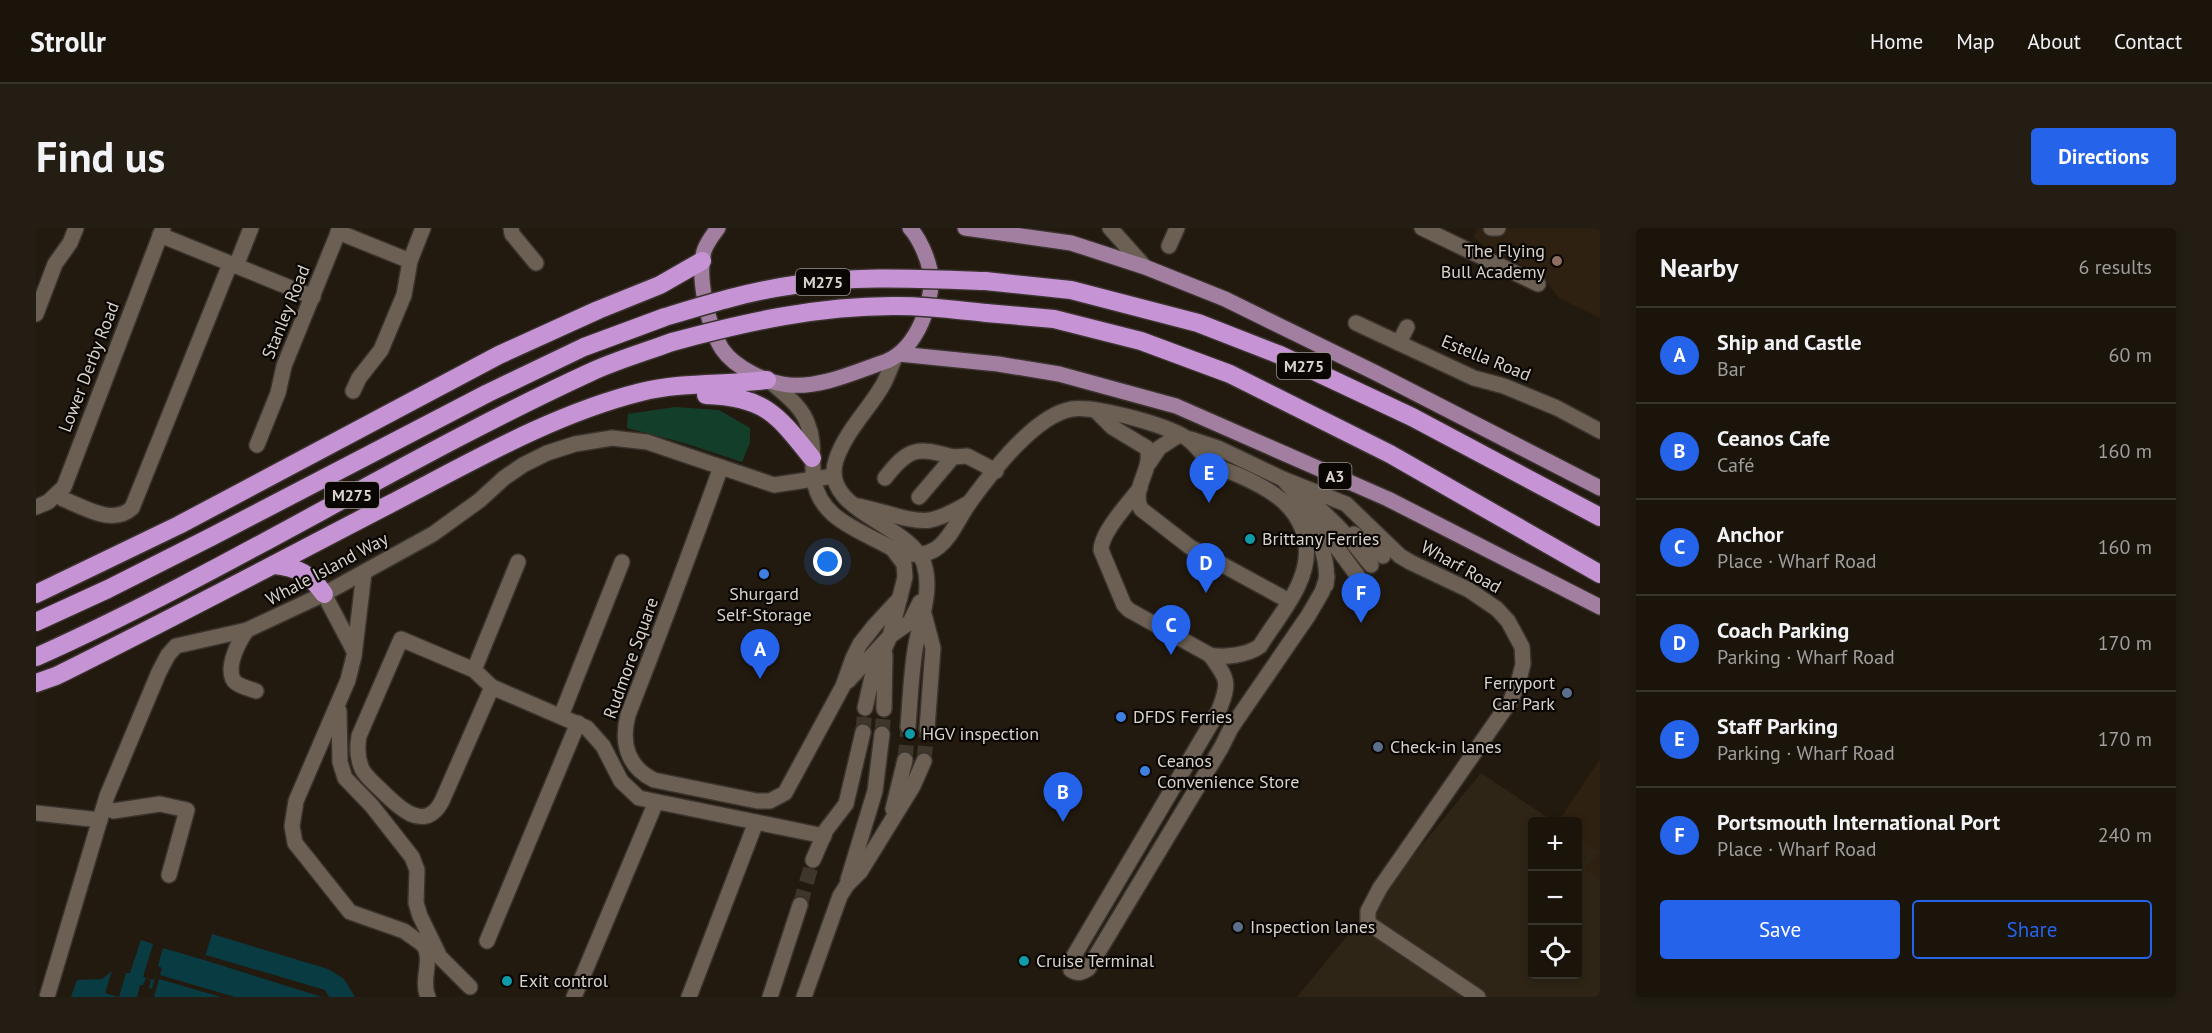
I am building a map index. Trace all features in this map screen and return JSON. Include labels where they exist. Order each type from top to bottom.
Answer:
[{"type":"highway","points":[[36,594],[61,584],[178,525],[499,355],[660,285],[702,261]]},
{"type":"highway","name":"M275","points":[[36,622],[108,589],[499,387],[584,347],[665,316],[739,295],[795,285],[900,279],[985,281],[1071,290],[1198,322],[1280,355],[1412,417],[1600,516]]},
{"type":"highway","name":"M275","points":[[36,657],[295,527],[421,456],[593,371],[672,342],[736,325],[801,313],[898,306],[1054,320],[1141,341],[1230,374],[1390,454],[1600,574]]},
{"type":"highway","name":"M275","points":[[36,683],[56,676],[193,608],[518,439],[577,413],[657,388],[769,380]]},
{"type":"highway","name":"M275","points":[[611,402],[696,395],[724,396],[752,401],[775,414],[812,458]]},
{"type":"highway","name":"M275","points":[[1557,494],[1600,523]]},
{"type":"highway","points":[[274,565],[298,569],[314,580],[324,594]]},
{"type":"main road","points":[[718,228],[710,234],[702,261],[702,287],[713,328],[722,348],[730,358],[769,380],[788,385],[811,384],[856,372],[897,356],[911,340],[927,308],[930,271],[919,241],[910,228]]},
{"type":"main road","points":[[965,228],[1071,243],[1145,267],[1225,299],[1376,373],[1600,488]]},
{"type":"main road","name":"A3","points":[[897,356],[988,363],[1059,374],[1176,406],[1388,499],[1600,607]]},
{"type":"street","points":[[36,314],[55,264],[70,243],[76,228]]},
{"type":"street","points":[[36,507],[58,495],[110,517],[121,516],[132,508],[233,265],[251,228]]},
{"type":"street","points":[[353,390],[359,378],[381,350],[404,295],[410,261],[423,228]]},
{"type":"street","points":[[511,228],[512,234],[536,263]]},
{"type":"street","points":[[1110,228],[1145,267]]},
{"type":"street","points":[[1169,246],[1177,228]]},
{"type":"street","points":[[1426,230],[1447,228]]},
{"type":"street","points":[[1491,228],[1498,228]]},
{"type":"street","points":[[339,230],[410,261]]},
{"type":"street","name":"Stanley Road","points":[[257,445],[279,393],[284,366],[339,230]]},
{"type":"street","points":[[1426,230],[1538,284]]},
{"type":"street","points":[[162,231],[233,265],[313,297]]},
{"type":"street","name":"Lower Derby Road","points":[[58,495],[64,487],[162,231]]},
{"type":"street","name":"Estella Road","points":[[1356,323],[1381,326],[1399,343],[1474,378],[1504,386],[1557,408],[1600,431]]},
{"type":"street","points":[[1399,343],[1407,327]]},
{"type":"street","points":[[897,356],[884,383],[844,442],[834,468],[834,476],[841,493],[882,526],[908,541],[920,555],[926,569],[924,611],[915,650],[908,727]]},
{"type":"street","points":[[769,380],[794,403],[805,417],[812,438],[814,480],[821,500],[847,525],[905,553],[920,555],[938,547],[951,535],[969,503],[1034,429],[1053,415],[1086,408],[1129,416],[1183,436],[1287,492],[1308,518],[1324,556],[1327,577],[1322,592],[1231,728],[1088,969],[1082,973],[1076,973],[1071,970],[1072,959],[1219,710],[1227,690],[1224,674],[1210,655]]},
{"type":"street","points":[[1096,411],[1112,427],[1147,448],[1149,463]]},
{"type":"street","points":[[1183,436],[1159,448],[1149,463],[1138,499],[1141,510],[1190,547],[1289,601]]},
{"type":"street","points":[[1140,488],[1102,539],[1101,550],[1124,605],[1129,610],[1210,655],[1218,657],[1255,650],[1260,646],[1289,601],[1302,574],[1306,543],[1296,518],[1277,495],[1263,486],[1212,464],[1183,436]]},
{"type":"street","name":"Wharf Road","points":[[1183,436],[1218,448],[1283,479],[1346,504],[1387,544],[1410,562],[1484,598],[1508,621],[1522,647],[1521,672],[1511,700],[1380,888],[1368,911],[1368,923],[1478,997]]},
{"type":"street","name":"Whale Island Way","points":[[46,997],[102,814],[168,655],[181,644],[226,637],[247,630],[324,594],[434,534],[523,465],[575,444],[612,438],[629,439],[668,448],[774,485],[834,476]]},
{"type":"street","points":[[885,478],[897,463],[915,451],[926,450],[953,457],[974,458],[996,471]]},
{"type":"street","points":[[919,496],[953,457]]},
{"type":"street","name":"Rudmore Square","points":[[721,467],[680,582],[628,715],[625,736],[629,758],[635,766],[654,780],[757,801],[770,801],[785,793],[843,686]]},
{"type":"street","points":[[1283,479],[1306,506],[1348,542],[1370,565]]},
{"type":"street","points":[[856,506],[906,519],[923,520],[940,517],[969,503]]},
{"type":"street","points":[[1318,515],[1370,565]]},
{"type":"street","points":[[1318,515],[1370,565]]},
{"type":"street","points":[[865,708],[872,677],[887,643],[905,577],[902,560],[892,548]]},
{"type":"street","points":[[474,670],[518,562]]},
{"type":"street","points":[[561,716],[622,562]]},
{"type":"street","points":[[364,573],[348,681],[296,801],[292,826],[295,843],[350,912],[396,926],[439,956],[470,987]]},
{"type":"street","points":[[843,686],[910,622],[916,612],[926,582]]},
{"type":"street","points":[[324,594],[354,651]]},
{"type":"street","points":[[843,686],[860,644],[900,598]]},
{"type":"street","points":[[924,611],[933,648],[927,729]]},
{"type":"street","points":[[247,630],[234,654],[233,677],[237,683],[256,691]]},
{"type":"street","points":[[492,687],[435,812],[423,816],[405,812],[364,773],[358,751],[359,736],[401,639],[474,670],[492,687],[588,728],[599,740],[621,782],[639,798],[824,836]]},
{"type":"street","points":[[884,709],[887,643]]},
{"type":"street","points":[[339,705],[340,762],[345,778],[372,806],[412,857],[417,870],[417,903],[420,916],[439,956]]},
{"type":"street","points":[[487,941],[578,723]]},
{"type":"street","points":[[813,860],[824,836],[846,804],[863,732]]},
{"type":"street","points":[[804,997],[833,911],[847,885],[875,791],[882,734]]},
{"type":"street","points":[[887,829],[896,800],[904,760]]},
{"type":"street","points":[[847,885],[860,872],[887,829],[913,786],[924,761]]},
{"type":"street","points":[[574,997],[656,802]]},
{"type":"street","points":[[36,813],[102,814],[160,804],[187,810],[169,875]]},
{"type":"street","points":[[689,997],[756,822]]},
{"type":"street","points":[[770,997],[800,905]]},
{"type":"street","points":[[423,944],[427,951],[425,987],[428,997]]},
{"type":"shaded area","name":"The Flying Bull Academy","points":[[1477,228],[1600,228],[1600,318],[1559,298],[1540,274],[1487,248],[1474,237]]},
{"type":"shaded area","points":[[1600,759],[1600,879],[1585,869],[1599,852],[1582,841],[1582,817],[1561,817]]},
{"type":"shaded area","points":[[1481,773],[1547,817],[1528,817],[1528,979],[1582,979],[1582,841],[1600,852],[1585,869],[1600,879],[1600,997],[1297,997]]},
{"type":"green space","points":[[675,407],[719,410],[750,428],[750,443],[742,462],[627,428],[628,414]]},
{"type":"water","points":[[212,934],[328,969],[344,979],[355,997],[119,997],[126,973],[130,973],[141,940],[153,944],[143,977],[154,980],[163,948],[204,960]]},
{"type":"water","points":[[112,971],[105,993],[119,997],[71,997],[77,980],[102,979]]},
{"type":"pier","points":[[206,955],[325,990],[329,997],[322,997],[204,960]]},
{"type":"pier","points":[[158,966],[162,968],[160,975],[235,997],[221,997],[159,979],[154,997],[137,997],[140,985],[143,985],[146,978],[151,980],[149,988],[152,989]]},
{"type":"tunnel","points":[[863,732],[865,708]]},
{"type":"tunnel","points":[[882,734],[884,709]]},
{"type":"tunnel","points":[[905,760],[908,727]]},
{"type":"tunnel","points":[[924,761],[927,729]]},
{"type":"tunnel","points":[[800,905],[813,860]]},
{"type":"place","name":"The Flying Bull Academy","points":[[1557,261]]},
{"type":"place","name":"Staff Parking","points":[[1209,503]]},
{"type":"place","name":"Brittany Ferries","points":[[1250,539]]},
{"type":"place","name":"Shurgard Self-Storage","points":[[764,574]]},
{"type":"place","name":"Coach Parking","points":[[1206,593]]},
{"type":"place","name":"Portsmouth International Port","points":[[1361,623]]},
{"type":"place","name":"Anchor","points":[[1171,655]]},
{"type":"place","name":"Ship and Castle","points":[[760,679]]},
{"type":"place","name":"Ferryport Car Park","points":[[1567,693]]},
{"type":"place","name":"DFDS Ferries","points":[[1121,717]]},
{"type":"place","name":"HGV inspection","points":[[910,734]]},
{"type":"place","name":"Check-in lanes","points":[[1378,747]]},
{"type":"place","name":"Ceanos Convenience Store","points":[[1145,771]]},
{"type":"place","name":"Ceanos Cafe","points":[[1063,822]]},
{"type":"place","name":"Inspection lanes","points":[[1238,927]]},
{"type":"place","name":"Cruise Terminal","points":[[1024,961]]},
{"type":"place","name":"Exit control","points":[[507,981]]}]
